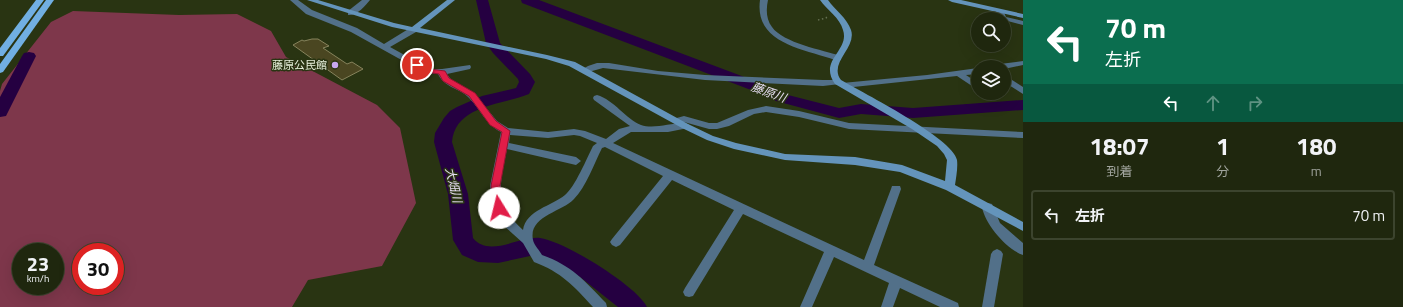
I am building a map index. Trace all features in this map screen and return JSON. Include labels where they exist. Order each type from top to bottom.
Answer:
[{"type":"main road","points":[[0,54],[40,0]]},
{"type":"main road","points":[[0,70],[50,0]]},
{"type":"street","points":[[294,0],[309,12],[354,30],[428,71],[442,72],[467,67]]},
{"type":"street","points":[[311,0],[413,30],[560,60],[585,70],[680,124],[710,138],[752,150],[785,157],[855,161],[880,164],[908,171],[950,187],[1023,227]]},
{"type":"street","points":[[339,24],[362,6],[366,0]]},
{"type":"street","points":[[384,47],[413,30],[451,0]]},
{"type":"street","points":[[764,0],[763,13],[767,25],[776,35],[838,58]]},
{"type":"street","points":[[824,0],[846,26],[849,33],[848,39],[833,71],[833,78],[917,128],[940,144],[948,152],[952,160],[950,187]]},
{"type":"street","points":[[952,0],[1000,12]]},
{"type":"street","points":[[1011,14],[1023,16]]},
{"type":"street","points":[[1011,21],[1023,24]]},
{"type":"street","points":[[1011,65],[1023,63]]},
{"type":"street","points":[[585,70],[594,65],[653,73],[714,78],[823,83],[927,78],[971,72]]},
{"type":"street","points":[[442,72],[445,80],[466,90],[493,123],[506,131],[548,135],[574,132],[582,133],[607,143],[616,150],[953,307]]},
{"type":"street","points":[[959,74],[971,82]]},
{"type":"street","points":[[1011,83],[1023,91]]},
{"type":"street","points":[[597,98],[638,127]]},
{"type":"street","points":[[528,242],[529,225],[536,217],[569,198],[581,180],[598,146],[607,143],[615,136],[627,130],[638,127],[666,130],[680,124],[684,119],[709,126],[717,126],[726,124],[751,112],[766,109],[799,114],[849,126],[917,128],[1023,135]]},
{"type":"street","points":[[506,131],[495,186],[502,216],[528,242],[538,259],[564,269],[601,307]]},
{"type":"street","points":[[504,145],[576,161]]},
{"type":"street","points":[[616,242],[670,175]]},
{"type":"street","points":[[867,267],[896,189]]},
{"type":"street","points":[[988,207],[988,214],[994,225],[1023,250]]},
{"type":"street","points":[[689,292],[740,208]]},
{"type":"street","points":[[806,307],[831,250]]},
{"type":"street","points":[[988,307],[998,254]]},
{"type":"street","points":[[887,307],[896,280]]},
{"type":"path","points":[[818,20],[826,18],[829,14]]},
{"type":"shaded area","points":[[73,11],[179,15],[237,14],[271,31],[286,57],[377,105],[400,128],[416,203],[382,266],[308,280],[292,307],[0,307],[0,91],[2,84],[51,22]]},
{"type":"building","points":[[318,39],[329,46],[323,48],[347,64],[352,62],[363,69],[342,80],[293,45],[302,40]]},
{"type":"waterway","name":"大畑川","points":[[482,0],[493,43],[525,77],[527,82],[523,91],[488,100],[456,115],[444,133],[443,142],[458,194],[463,240],[470,249],[478,253],[488,255],[530,247],[544,248],[568,259],[588,271],[635,307]]},
{"type":"waterway","name":"藤原川","points":[[527,0],[757,87],[782,98],[839,113],[861,109],[913,113],[1023,105]]},
{"type":"waterway","points":[[0,112],[29,56]]},
{"type":"place","name":"藤原公民館","points":[[335,65]]},
{"type":"route","points":[[417,65],[428,71],[442,72],[442,76],[445,80],[472,94],[493,123],[506,131],[495,186],[499,208]]}]
